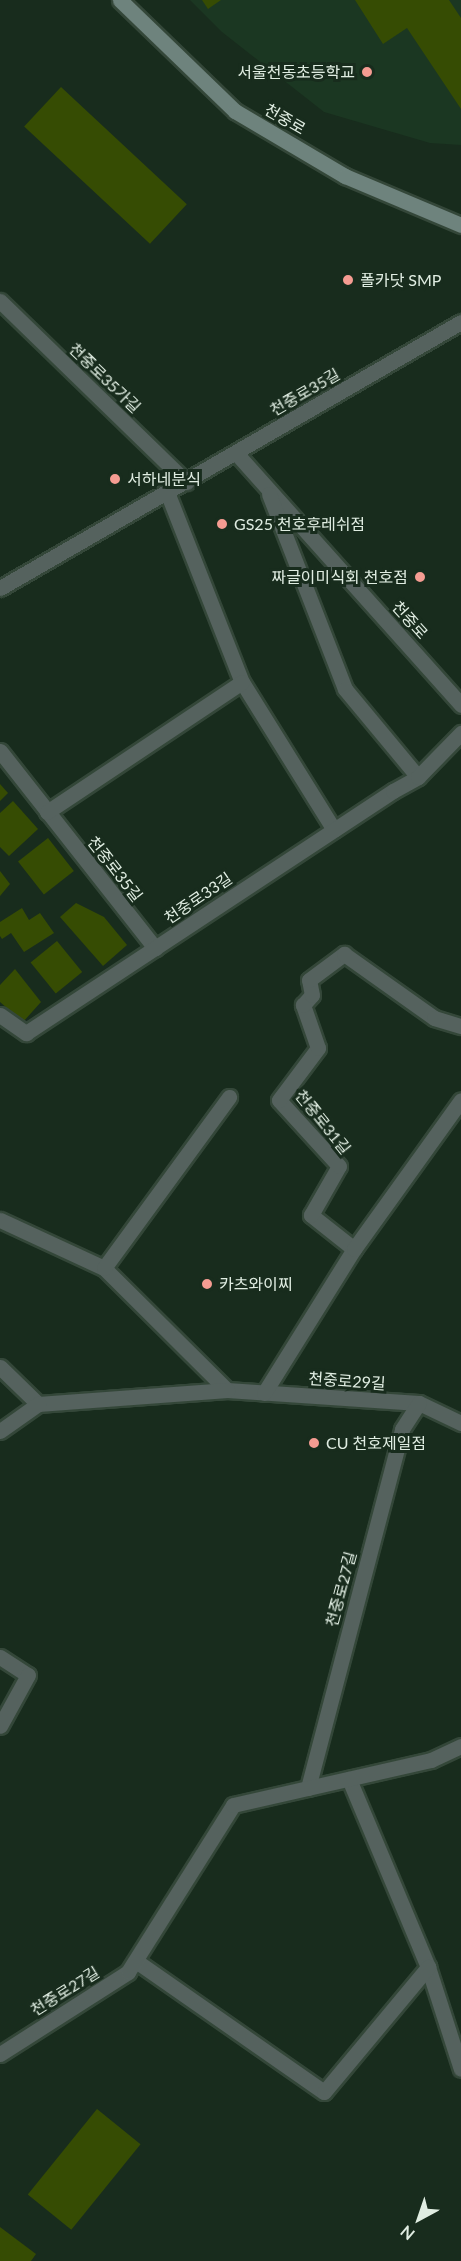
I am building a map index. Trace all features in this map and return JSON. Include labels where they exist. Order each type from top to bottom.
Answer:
[{"type":"main road","name":"천중로","points":[[120,0],[236,111],[345,176],[461,225]]},
{"type":"street","name":"천중로35가길","points":[[0,301],[186,482]]},
{"type":"street","name":"천중로35길","points":[[0,588],[461,322]]},
{"type":"street","name":"천중로","points":[[236,453],[461,705]]},
{"type":"street","points":[[265,483],[345,689],[418,777]]},
{"type":"street","points":[[167,492],[242,682],[334,830]]},
{"type":"street","points":[[48,812],[242,682]]},
{"type":"street","name":"천중로33길","points":[[0,1015],[26,1033],[418,777],[461,733]]},
{"type":"street","name":"천중로35길","points":[[0,751],[155,948]]},
{"type":"street","name":"천중로31길","points":[[354,1249],[311,1215],[339,1166],[279,1100],[318,1048],[303,1005],[312,995],[309,980],[344,954],[434,1018],[461,1026]]},
{"type":"street","points":[[104,1268],[229,1097]]},
{"type":"street","points":[[264,1393],[354,1249],[461,1100]]},
{"type":"street","points":[[0,1220],[104,1268],[227,1390]]},
{"type":"street","points":[[0,1367],[38,1404],[0,1431]]},
{"type":"street","name":"천중로29길","points":[[38,1404],[227,1390],[419,1403],[461,1423]]},
{"type":"street","name":"천중로27길","points":[[308,1788],[402,1429],[419,1403]]},
{"type":"street","points":[[0,1657],[28,1676],[0,1726]]},
{"type":"street","name":"천중로27길","points":[[3,2046],[128,1972],[233,1805],[431,1760],[461,1746]]},
{"type":"street","points":[[349,1779],[428,1967],[461,2069]]},
{"type":"street","points":[[136,1961],[324,2092],[428,1967]]},
{"type":"shaded area","name":"서울천동초등학교","points":[[190,0],[461,0],[461,145],[430,143],[324,112],[222,32]]},
{"type":"building","points":[[202,0],[221,0],[208,9]]},
{"type":"building","points":[[355,0],[449,0],[461,18],[461,109],[407,28],[383,44]]},
{"type":"building","points":[[61,87],[187,204],[150,244],[24,126]]},
{"type":"building","points":[[0,784],[8,793],[0,801]]},
{"type":"building","points":[[13,801],[38,829],[9,856],[0,847],[0,813]]},
{"type":"building","points":[[48,838],[74,871],[44,894],[18,861]]},
{"type":"building","points":[[0,871],[10,884],[0,896]]},
{"type":"building","points":[[76,903],[104,917],[127,945],[103,966],[60,917]]},
{"type":"building","points":[[22,908],[29,920],[40,913],[54,933],[24,952],[11,933],[2,939],[0,936],[0,922]]},
{"type":"building","points":[[57,941],[82,972],[56,993],[31,962]]},
{"type":"building","points":[[15,969],[41,1002],[23,1022],[0,1002],[0,985]]},
{"type":"building","points":[[97,2109],[141,2144],[71,2230],[28,2194]]},
{"type":"building","points":[[0,2227],[36,2254],[31,2261],[0,2261]]},
{"type":"place","name":"서울천동초등학교","points":[[367,72]]},
{"type":"place","name":"폴카닷 SMP","points":[[348,280]]},
{"type":"place","name":"서하네분식","points":[[115,479]]},
{"type":"place","name":"GS25 천호후레쉬점","points":[[222,524]]},
{"type":"place","name":"짜글이미식회 천호점","points":[[420,577]]},
{"type":"place","name":"카츠와이찌","points":[[207,1284]]},
{"type":"place","name":"CU 천호제일점","points":[[314,1443]]}]
